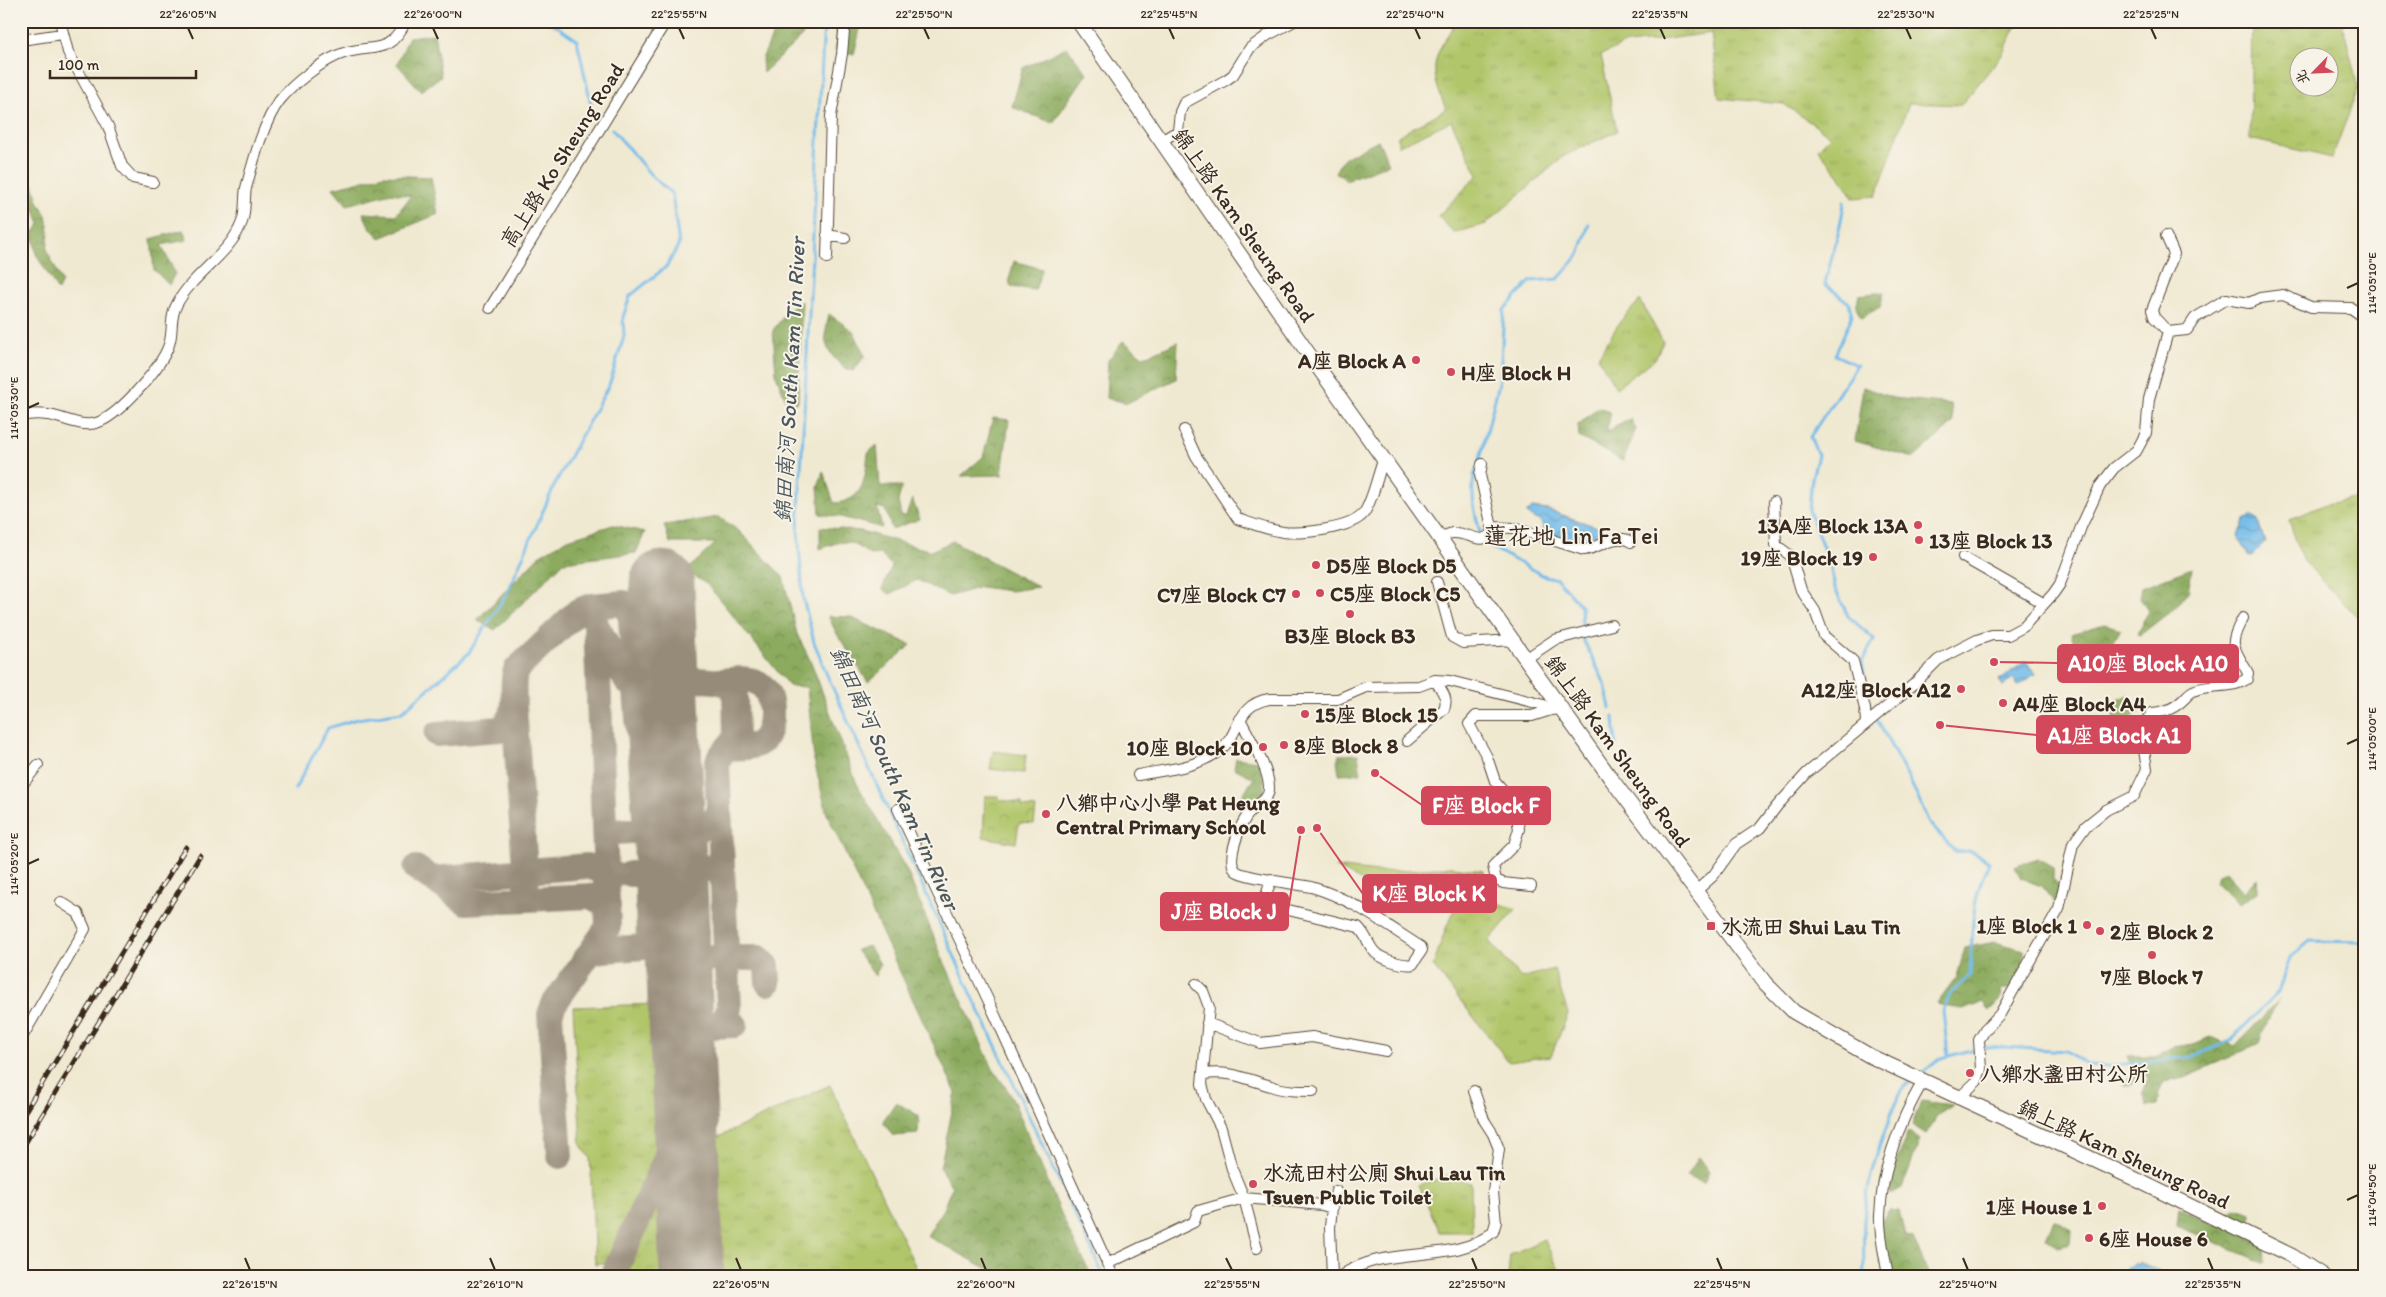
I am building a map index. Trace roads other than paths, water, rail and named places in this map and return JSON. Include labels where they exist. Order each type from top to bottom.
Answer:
[{"type":"main road","name":"錦上路 Kam Sheung Road","points":[[1078,21],[1384,458],[1527,658],[1557,709],[1765,983],[1794,1012],[1832,1035],[1891,1066],[1958,1099],[2141,1182],[2292,1256],[2323,1276]]},
{"type":"street","points":[[60,21],[62,34],[76,68],[108,126],[122,166],[133,178],[153,182]]},
{"type":"street","points":[[21,416],[48,415],[76,422],[97,423],[121,406],[165,356],[170,341],[172,318],[176,305],[187,289],[225,250],[242,222],[246,189],[267,126],[280,100],[321,64],[344,53],[384,47],[399,36],[406,21]]},
{"type":"street","name":"高上路 Ko Sheung Road","points":[[490,308],[666,21]]},
{"type":"street","points":[[827,258],[831,116],[842,54],[845,21]]},
{"type":"street","points":[[1161,141],[1178,131],[1180,112],[1184,103],[1226,80],[1233,74],[1250,48],[1268,35],[1294,21]]},
{"type":"street","points":[[21,40],[62,34]]},
{"type":"street","points":[[827,235],[845,238]]},
{"type":"street","points":[[2166,236],[2174,254],[2152,310],[2154,317],[2168,332]]},
{"type":"street","points":[[2168,332],[2187,330],[2195,318],[2226,299],[2249,303],[2270,296],[2283,295],[2311,307],[2351,308],[2365,318]]},
{"type":"street","points":[[1695,892],[1713,876],[1736,844],[1760,828],[1807,773],[1938,660],[1976,640],[1992,635],[2008,635],[2023,627],[2060,584],[2081,527],[2100,486],[2114,468],[2137,450],[2146,433],[2149,399],[2168,332]]},
{"type":"street","points":[[1184,430],[1196,456],[1238,519],[1284,532],[1309,531],[1345,525],[1355,520],[1364,513],[1384,458]]},
{"type":"street","points":[[1482,464],[1480,475],[1490,525],[1495,528],[1514,528],[1584,550],[1594,548],[1610,540],[1623,538],[1631,542]]},
{"type":"street","points":[[1774,502],[1776,545],[1791,556],[1802,590],[1815,611],[1824,636],[1840,652],[1853,661],[1865,709],[1871,719]]},
{"type":"street","points":[[1441,538],[1454,533],[1484,539],[1491,536],[1495,528]]},
{"type":"street","points":[[1964,557],[2043,603]]},
{"type":"street","points":[[1437,582],[1452,637],[1462,643],[1514,640]]},
{"type":"street","points":[[1958,1099],[1977,1081],[1981,1069],[1979,1040],[1984,1030],[2000,1014],[2059,909],[2073,844],[2086,826],[2106,810],[2134,796],[2147,769],[2143,744],[2145,724],[2152,713],[2166,712],[2180,704],[2192,692],[2241,683],[2247,679],[2248,673],[2232,645],[2234,633],[2243,618]]},
{"type":"street","points":[[1527,658],[1554,640],[1612,625]]},
{"type":"street","points":[[1138,775],[1206,759],[1221,750],[1249,707],[1263,700],[1338,699],[1366,687],[1418,686],[1435,680],[1450,681],[1557,709]]},
{"type":"street","points":[[1407,741],[1444,709],[1446,698],[1435,680]]},
{"type":"street","points":[[1532,886],[1503,883],[1496,880],[1494,876],[1493,866],[1514,845],[1519,829],[1516,812],[1509,797],[1495,781],[1487,757],[1469,724],[1476,716],[1532,716],[1557,709]]},
{"type":"street","points":[[1240,719],[1267,775],[1269,789],[1268,795],[1249,812],[1244,821],[1232,851],[1232,862],[1236,870],[1242,874],[1271,879],[1311,887],[1339,897],[1421,946],[1422,950],[1413,964],[1405,965],[1378,955],[1373,951],[1366,934],[1358,927],[1268,904],[1265,900],[1271,879]]},
{"type":"street","points":[[21,786],[38,765]]},
{"type":"street","points":[[898,809],[989,1002],[1113,1276]]},
{"type":"street","points":[[21,1039],[85,929],[78,913],[61,902]]},
{"type":"street","points":[[1196,984],[1203,991],[1208,1007],[1202,1074],[1203,1092],[1218,1119],[1258,1248]]},
{"type":"street","points":[[1207,1023],[1260,1043],[1312,1037],[1386,1051]]},
{"type":"street","points":[[1202,1074],[1218,1072],[1239,1074],[1270,1086],[1313,1091]]},
{"type":"street","points":[[1888,1276],[1880,1217],[1883,1186],[1904,1114],[1921,1081]]},
{"type":"street","points":[[1341,1276],[1348,1271],[1380,1258],[1444,1251],[1475,1242],[1493,1232],[1496,1222],[1493,1192],[1499,1149],[1493,1134],[1484,1120],[1474,1091]]},
{"type":"street","points":[[1332,1276],[1330,1227],[1336,1191]]},
{"type":"street","points":[[1107,1264],[1194,1222],[1198,1211],[1244,1198],[1322,1205],[1332,1208]]},
{"type":"water","points":[[1532,508],[1548,510],[1600,528],[1596,544],[1586,547],[1541,534],[1543,526],[1540,521],[1526,514]]},
{"type":"water","points":[[2252,516],[2258,521],[2265,543],[2252,556],[2248,555],[2238,535],[2245,520]]},
{"type":"water","points":[[2026,661],[2035,674],[2018,686],[2013,679],[2003,686],[1999,680]]},
{"type":"water","points":[[2139,1262],[2162,1272],[2163,1276],[2127,1276],[2127,1267],[2133,1266],[2134,1263],[2138,1265]]},
{"type":"waterway","points":[[543,21],[554,24],[577,40],[591,104]]},
{"type":"waterway","name":"錦田南河 South Kam Tin River","points":[[824,21],[798,530],[803,598],[814,642],[827,675],[971,993],[1104,1276]]},
{"type":"waterway","points":[[295,789],[328,728],[357,719],[402,712],[468,654],[506,595],[555,484],[610,383],[624,336],[623,317],[630,296],[667,266],[679,244],[672,194],[651,175],[612,129]]},
{"type":"waterway","points":[[1844,202],[1825,284],[1849,303],[1852,316],[1835,355],[1857,365],[1810,437],[1818,455],[1812,478],[1809,510],[1831,569],[1835,588],[1848,616],[1874,639],[1862,662],[1869,705],[1913,787],[1929,823],[1956,852],[1971,851],[1989,862],[1978,890],[1975,904],[1970,975],[1948,996],[1943,1011],[1948,1056]]},
{"type":"waterway","points":[[1479,463],[1500,379],[1504,310],[1531,281],[1558,279],[1579,255],[1589,224]]},
{"type":"waterway","points":[[1476,469],[1473,493],[1481,535]]},
{"type":"waterway","points":[[1489,546],[1542,575],[1557,579],[1581,606],[1582,624]]},
{"type":"waterway","points":[[1582,637],[1605,684],[1610,708]]},
{"type":"waterway","points":[[1614,717],[1616,745]]},
{"type":"waterway","points":[[1921,1074],[1941,1058],[1975,1049],[2004,1047],[2066,1051],[2087,1065],[2106,1066],[2191,1057],[2230,1041],[2278,992],[2290,958],[2310,941],[2365,942]]},
{"type":"waterway","points":[[1865,1276],[1864,1216],[1874,1162],[1900,1094],[1912,1080]]},
{"type":"railway","points":[[21,1118],[186,847]]},
{"type":"railway","points":[[21,1150],[200,856]]},
{"type":"place","name":"A座 Block A","points":[[1416,360]]},
{"type":"place","name":"H座 Block H","points":[[1451,372]]},
{"type":"place","name":"13A座 Block 13A","points":[[1918,525]]},
{"type":"place","name":"13座 Block 13","points":[[1919,540]]},
{"type":"place","name":"19座 Block 19","points":[[1873,557]]},
{"type":"place","name":"D5座 Block D5","points":[[1316,565]]},
{"type":"place","name":"C5座 Block C5","points":[[1320,593]]},
{"type":"place","name":"C7座 Block C7","points":[[1296,594]]},
{"type":"place","name":"B3座 Block B3","points":[[1350,614]]},
{"type":"place","name":"A10座 Block A10","points":[[1994,662]]},
{"type":"place","name":"A12座 Block A12","points":[[1961,689]]},
{"type":"place","name":"A4座 Block A4","points":[[2003,703]]},
{"type":"place","name":"15座 Block 15","points":[[1305,714]]},
{"type":"place","name":"A1座 Block A1","points":[[1940,725]]},
{"type":"place","name":"8座 Block 8","points":[[1284,745]]},
{"type":"place","name":"10座 Block 10","points":[[1263,747]]},
{"type":"place","name":"F座 Block F","points":[[1375,773]]},
{"type":"place","name":"八鄉中心小學 Pat Heung Central Primary School","points":[[1046,814]]},
{"type":"place","name":"K座 Block K","points":[[1317,828]]},
{"type":"place","name":"J座 Block J","points":[[1301,830]]},
{"type":"place","name":"1座 Block 1","points":[[2087,925]]},
{"type":"place","name":"水流田 Shui Lau Tin","points":[[1711,926]]},
{"type":"place","name":"2座 Block 2","points":[[2100,931]]},
{"type":"place","name":"7座 Block 7","points":[[2152,955]]},
{"type":"place","name":"八鄉水盞田村公所","points":[[1970,1073]]},
{"type":"place","name":"水流田村公廁 Shui Lau Tin Tsuen Public Toilet","points":[[1253,1184]]},
{"type":"place","name":"1座 House 1","points":[[2102,1206]]},
{"type":"place","name":"6座 House 6","points":[[2089,1238]]},
{"type":"district","name":"蓮花地 Lin Fa Tei","points":[[1571,535]]}]
